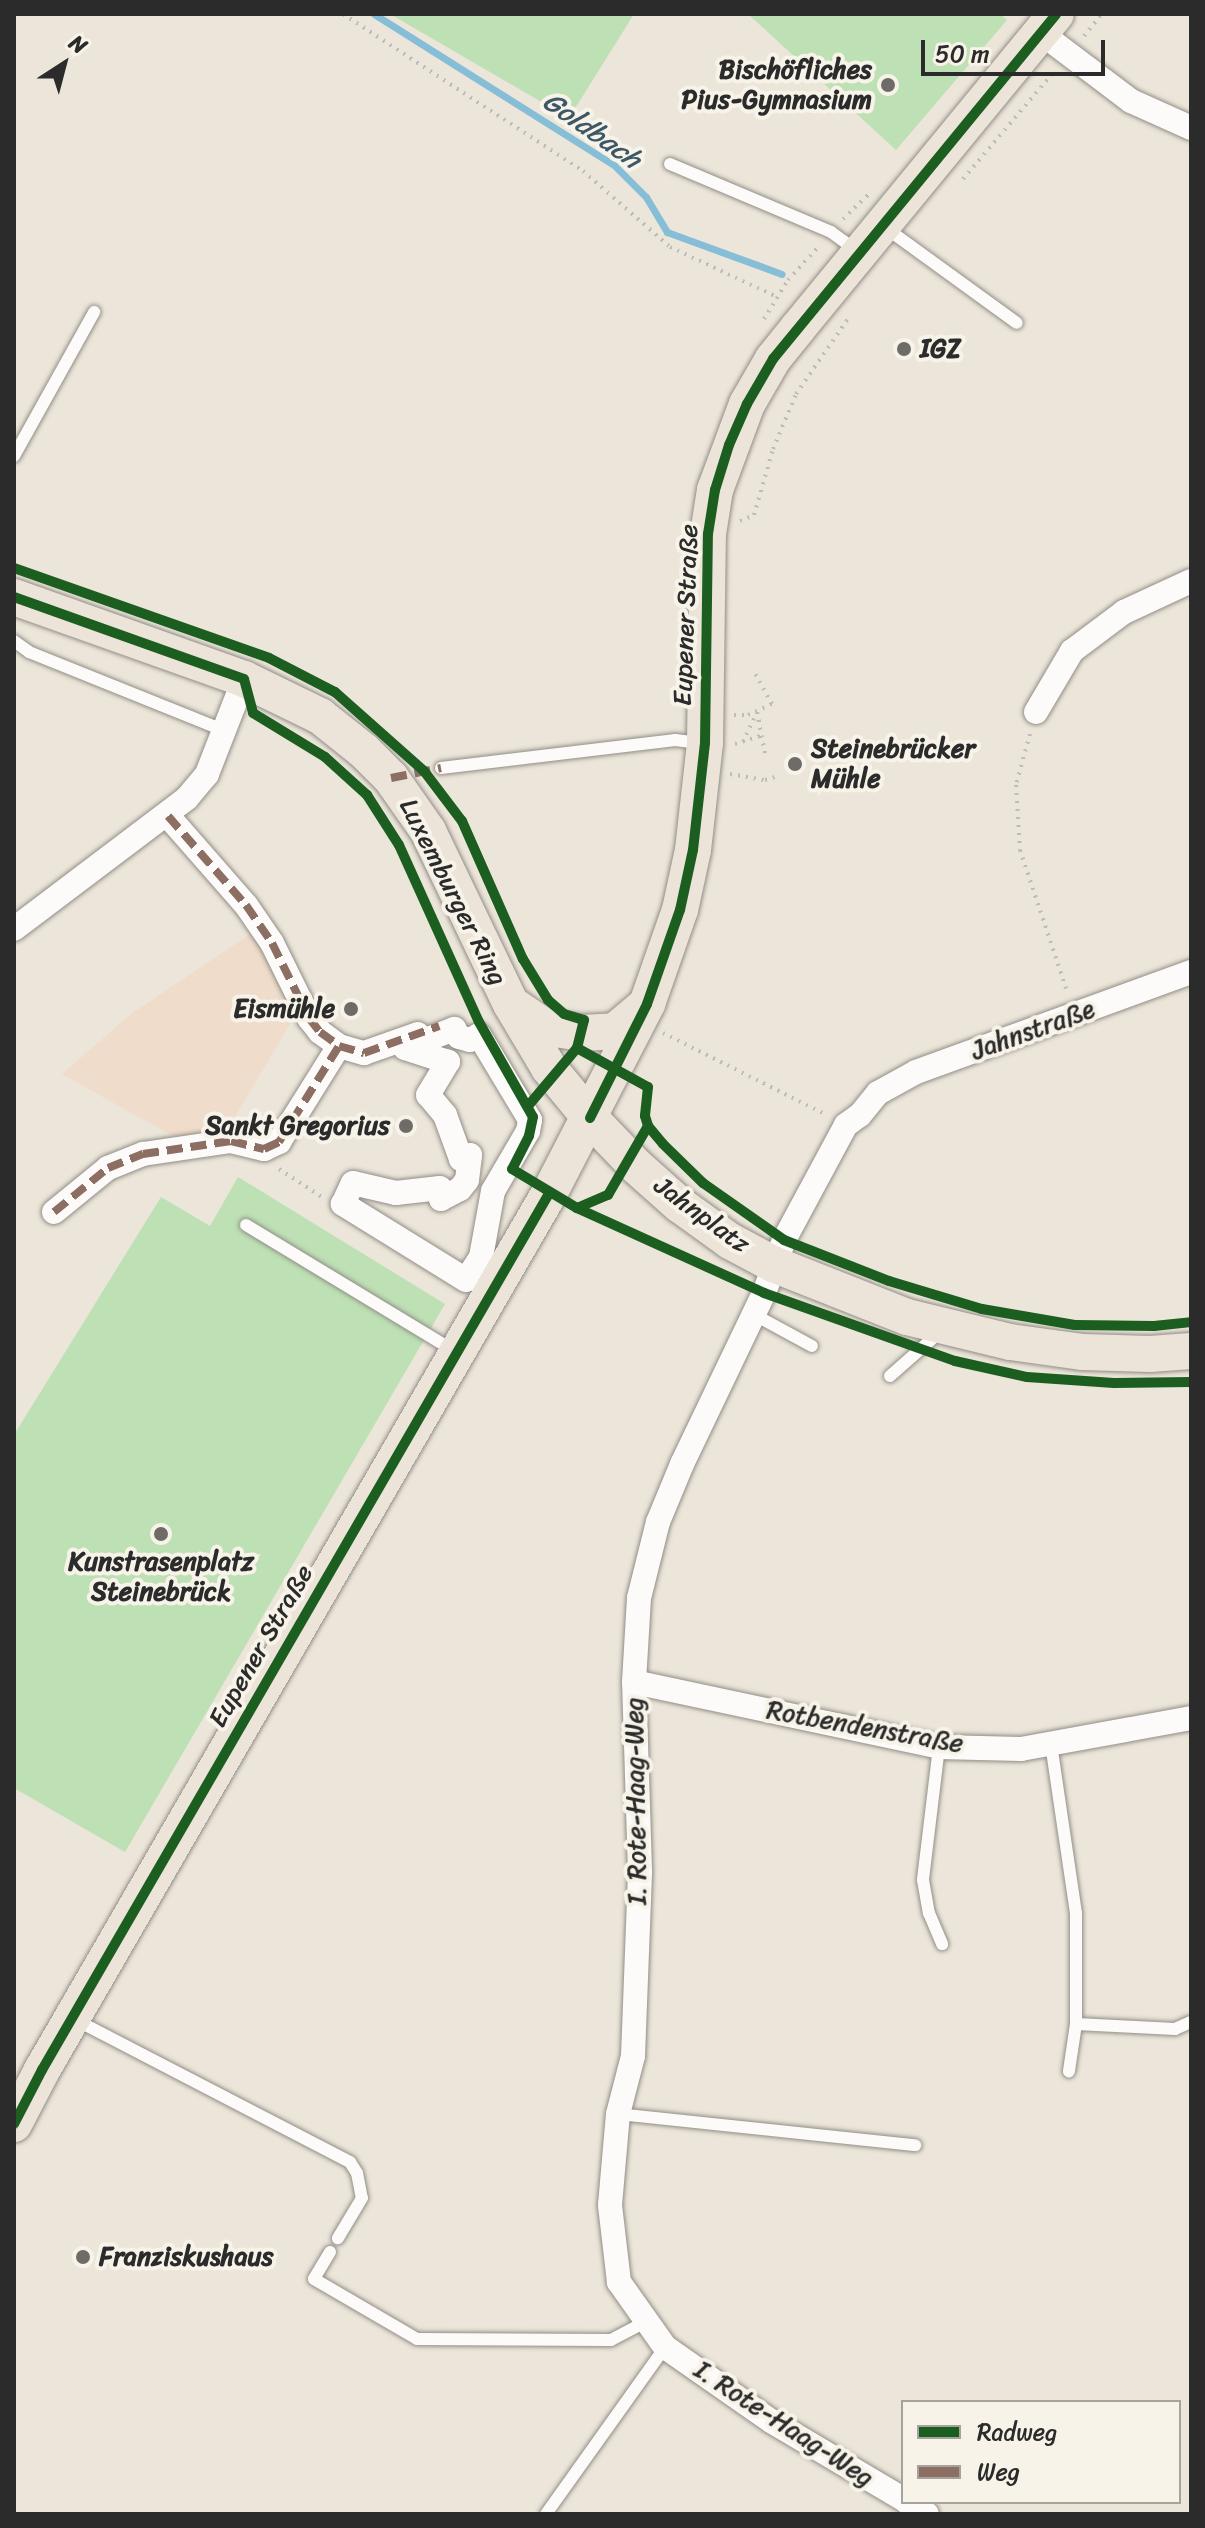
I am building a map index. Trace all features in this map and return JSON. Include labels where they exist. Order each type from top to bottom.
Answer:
[{"type":"main road","name":"Eupener Straße","points":[[14,2124],[72,2018],[457,1353],[590,1118],[644,1012],[680,910],[693,850],[705,743],[708,534],[715,490],[747,404],[773,359],[881,224],[1055,34]]},
{"type":"main road","name":"Luxemburger Ring","points":[[14,597],[244,679],[320,716],[391,778],[428,831],[511,1004],[549,1068],[590,1118]]},
{"type":"main road","points":[[511,1004],[547,1028],[581,1033],[615,1031],[644,1012]]},
{"type":"main road","name":"Jahnplatz","points":[[590,1118],[680,1205],[730,1241],[773,1264]]},
{"type":"main road","points":[[773,1264],[907,1317],[1010,1342],[1083,1352],[1150,1354],[1191,1351]]},
{"type":"street","points":[[1055,34],[1131,101],[1191,128]]},
{"type":"street","points":[[1036,712],[1072,651],[1124,612],[1191,581]]},
{"type":"street","points":[[14,929],[168,816],[207,774],[244,679]]},
{"type":"street","points":[[168,816],[246,905],[272,943],[309,1018],[339,1046],[364,1053],[439,1026]]},
{"type":"street","name":"Jahnstraße","points":[[878,1093],[916,1072],[1191,972]]},
{"type":"street","points":[[454,1029],[459,1037],[470,1040],[479,1035],[530,1120],[528,1131],[493,1191],[481,1257],[466,1280],[347,1208],[343,1204],[353,1183],[396,1193],[440,1188],[441,1199],[460,1189],[467,1180],[470,1155],[461,1159],[445,1115],[428,1095],[448,1062],[405,1048],[454,1029]]},
{"type":"street","points":[[54,1212],[108,1168],[143,1154],[231,1141],[264,1149],[279,1142],[339,1046]]},
{"type":"street","name":"Jahnplatz","points":[[773,1264],[846,1125],[860,1115],[878,1093]]},
{"type":"street","name":"I. Rote-Haag-Weg","points":[[773,1264],[658,1522],[639,1598],[634,1682],[640,1871],[633,2056],[618,2114],[610,2205],[619,2282],[665,2347],[771,2421],[901,2500]]},
{"type":"street","name":"Rotbendenstraße","points":[[634,1682],[939,1747],[1021,1749],[1191,1718]]},
{"type":"lane","points":[[670,164],[831,232],[858,252]]},
{"type":"lane","points":[[881,224],[1017,323]]},
{"type":"lane","points":[[14,456],[94,312]]},
{"type":"lane","points":[[14,641],[29,652],[226,731]]},
{"type":"lane","name":"Eupener Straße","points":[[441,768],[675,740],[705,743]]},
{"type":"lane","points":[[246,1225],[457,1353]]},
{"type":"lane","points":[[753,1314],[812,1346]]},
{"type":"lane","points":[[890,1376],[946,1326]]},
{"type":"lane","points":[[1051,1744],[1076,1913],[1076,2024],[1069,2071]]},
{"type":"lane","points":[[939,1747],[923,1880],[929,1913],[942,1944]]},
{"type":"lane","points":[[72,2018],[350,2162],[357,2173],[362,2198],[338,2238]]},
{"type":"lane","points":[[1076,2024],[1175,2029],[1191,2022]]},
{"type":"lane","points":[[618,2114],[915,2145]]},
{"type":"lane","points":[[330,2252],[314,2279],[417,2339],[611,2340],[647,2321]]},
{"type":"lane","name":"I. Rote-Haag-Weg","points":[[546,2514],[665,2347]]},
{"type":"path","points":[[343,14],[351,16],[583,171],[670,247],[777,297]]},
{"type":"path","points":[[958,185],[1055,34],[1102,14]]},
{"type":"path","points":[[708,534],[754,515],[773,449],[796,394],[851,315]]},
{"type":"path","points":[[748,715],[772,704],[754,672]]},
{"type":"path","points":[[757,712],[742,744],[763,735]]},
{"type":"path","points":[[757,712],[765,753]]},
{"type":"path","points":[[1036,712],[1016,785],[1020,850],[1060,971]]},
{"type":"path","points":[[749,778],[777,776]]},
{"type":"path","points":[[644,1012],[846,1125]]},
{"type":"path","points":[[264,1149],[274,1166],[345,1211],[347,1208]]},
{"type":"path","points":[[577,1208],[608,1195],[629,1158]]},
{"type":"path","points":[[577,1208],[591,1215]]},
{"type":"shaded area","points":[[255,931],[296,1014],[224,1135],[180,1140],[62,1074],[131,1014]]},
{"type":"green space","name":"Bischöfliches Pius-Gymnasium","points":[[390,14],[634,14],[569,118]]},
{"type":"green space","name":"Bischöfliches Pius-Gymnasium","points":[[748,14],[1000,14],[1007,20],[896,150]]},
{"type":"green space","name":"Kunstrasenplatz Steinebrück","points":[[238,1177],[445,1304],[125,1852],[14,1788],[14,1435],[161,1197],[210,1226]]},
{"type":"waterway","name":"Goldbach","points":[[374,14],[615,166],[646,197],[667,232],[782,274]]},
{"type":"marked path","points":[[391,778],[441,768]]},
{"type":"marked path","points":[[168,816],[246,905],[272,943],[309,1018],[320,1032],[339,1046],[364,1053],[439,1026]]},
{"type":"marked path","points":[[54,1212],[108,1168],[143,1154],[231,1141],[264,1149],[279,1142],[339,1046]]},
{"type":"cycle path","points":[[590,1118],[647,1004],[680,910],[693,850],[705,743],[708,534],[715,490],[729,445],[747,404],[773,359],[1056,14]]},
{"type":"cycle path","points":[[14,568],[269,658],[335,692],[424,771],[462,821],[523,959],[548,1000],[564,1014],[584,1020],[577,1048],[528,1106]]},
{"type":"cycle path","points":[[14,597],[244,679],[253,713],[325,757],[367,795],[399,845],[479,1022],[533,1117],[529,1136],[512,1169],[577,1208],[764,1293],[955,1361],[1027,1377],[1114,1383],[1191,1382]]},
{"type":"cycle path","points":[[577,1048],[648,1087],[645,1116],[648,1126],[663,1144],[703,1183],[784,1240],[889,1281],[982,1309],[1075,1325],[1154,1326],[1191,1322]]},
{"type":"cycle path","points":[[577,1208],[608,1195],[648,1126]]},
{"type":"cycle path","points":[[14,2124],[42,2070],[550,1192]]},
{"type":"place","name":"Bischöfliches Pius-Gymnasium","points":[[888,85]]},
{"type":"place","name":"IGZ","points":[[904,349]]},
{"type":"place","name":"Steinebrücker Mühle","points":[[795,764]]},
{"type":"place","name":"Eismühle","points":[[351,1009]]},
{"type":"place","name":"Sankt Gregorius","points":[[406,1126]]},
{"type":"place","name":"Kunstrasenplatz Steinebrück","points":[[161,1534]]},
{"type":"place","name":"Franziskushaus","points":[[83,2257]]}]
